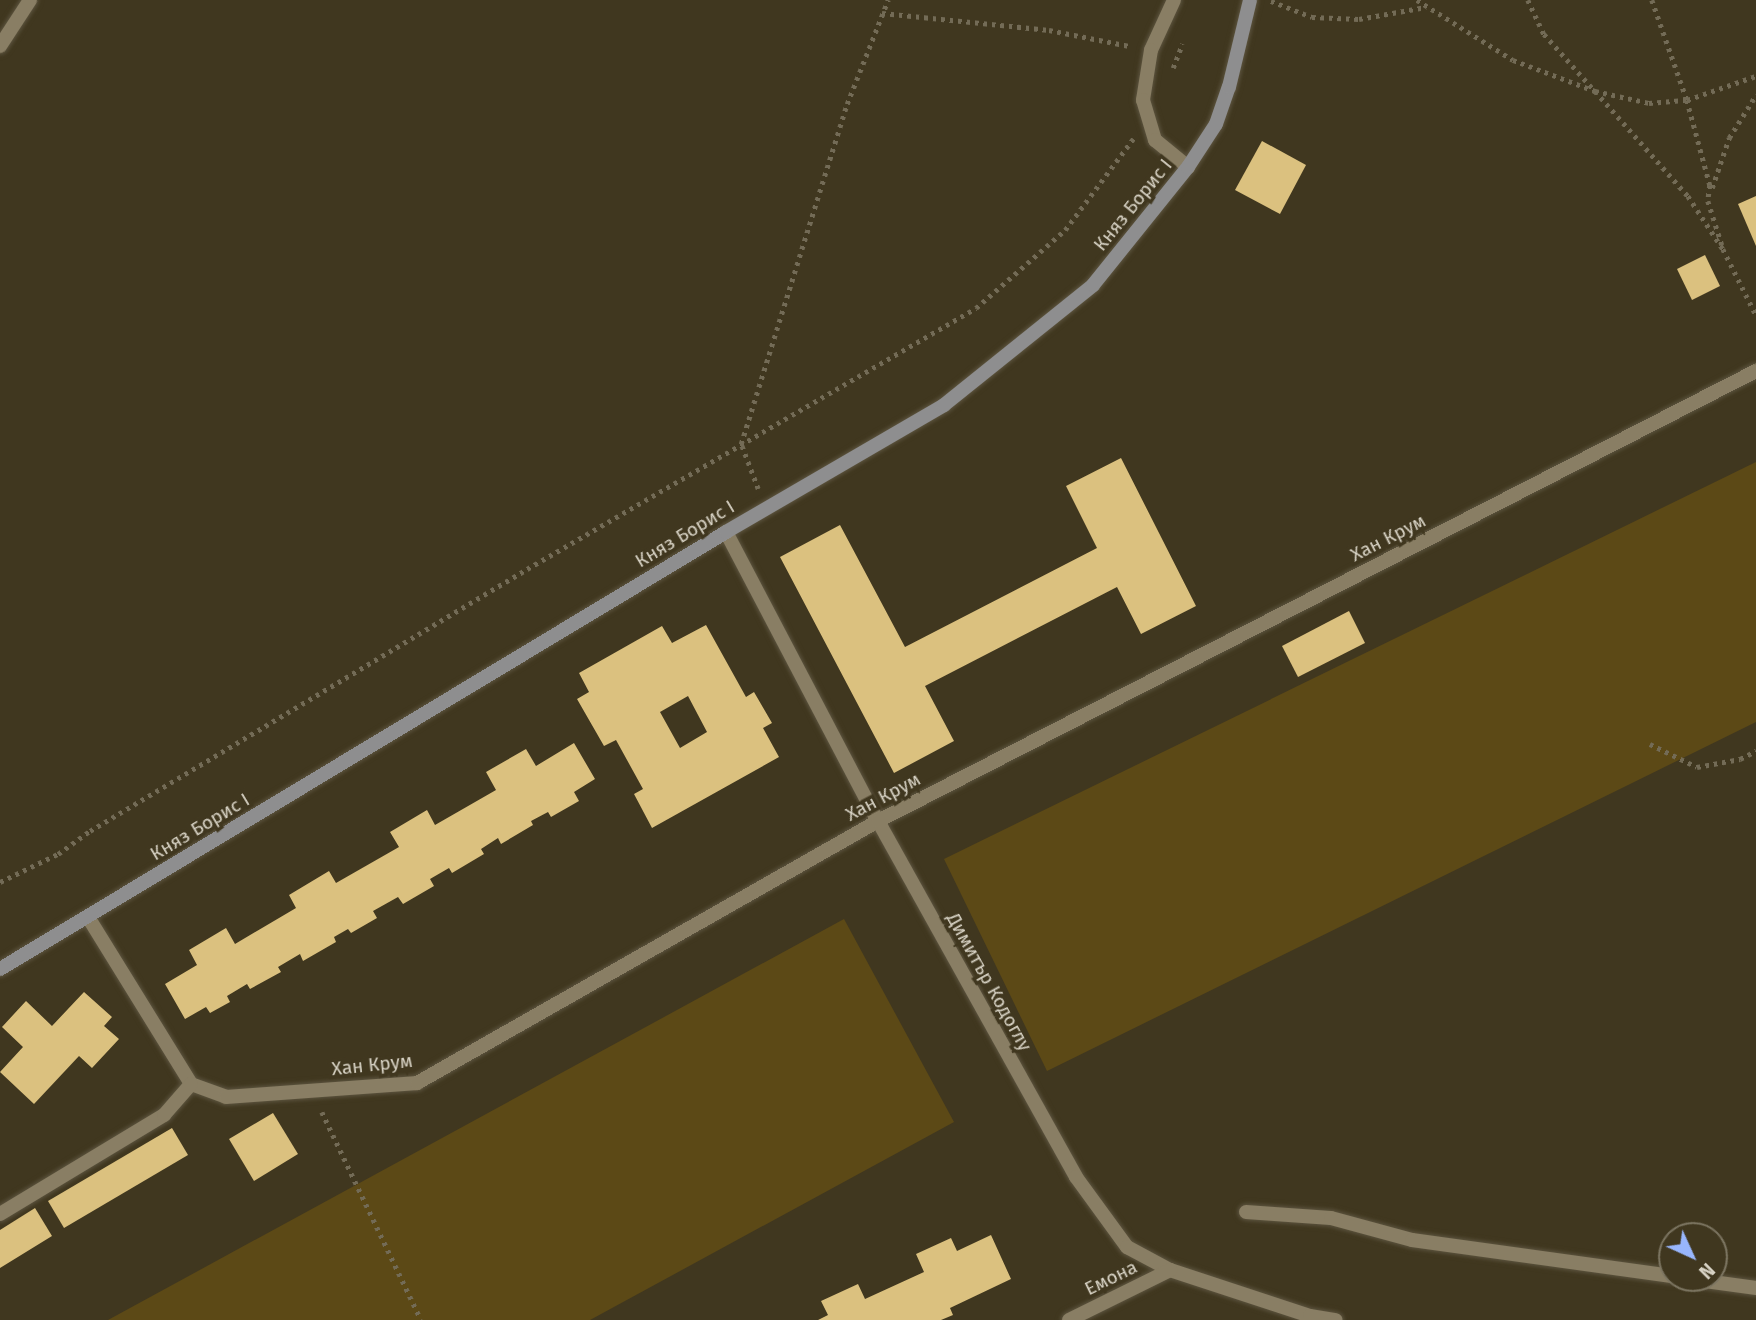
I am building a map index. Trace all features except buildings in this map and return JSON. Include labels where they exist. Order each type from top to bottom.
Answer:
[{"type":"street","points":[[0,46],[30,0]]},
{"type":"street","points":[[1174,0],[1151,50],[1143,100],[1155,139],[1188,167]]},
{"type":"street","name":"Княз Борис I","points":[[0,969],[726,531],[944,405],[1093,285],[1188,167],[1216,124],[1229,87],[1250,0]]},
{"type":"street","name":"Хан Крум","points":[[191,1084],[226,1097],[417,1083],[878,821],[1756,371]]},
{"type":"street","name":"Димитър Кодоглу","points":[[726,531],[878,821],[1076,1177],[1127,1247],[1170,1270],[1310,1316],[1336,1320]]},
{"type":"street","points":[[0,1214],[164,1115],[191,1084],[88,917]]},
{"type":"street","points":[[1245,1212],[1331,1218],[1412,1240],[1658,1274]]},
{"type":"street","name":"Емона","points":[[1069,1320],[1170,1270]]},
{"type":"street","points":[[1728,1284],[1756,1288]]},
{"type":"path","points":[[767,509],[741,444],[847,104],[888,0]]},
{"type":"path","points":[[1269,0],[1312,17],[1359,19],[1427,7]]},
{"type":"path","points":[[1417,0],[1513,60],[1595,91],[1649,103],[1687,100],[1756,76]]},
{"type":"path","points":[[1528,0],[1544,34],[1688,196],[1723,249],[1756,314]]},
{"type":"path","points":[[1652,0],[1687,100],[1710,184],[1708,201],[1723,249]]},
{"type":"path","points":[[881,13],[1049,30],[1151,50]]},
{"type":"path","points":[[1170,79],[1184,39]]},
{"type":"path","points":[[1708,201],[1729,138],[1756,95]]},
{"type":"path","points":[[0,881],[58,854],[90,831],[364,666],[976,308],[1065,230],[1148,117]]},
{"type":"path","points":[[1650,744],[1697,767],[1740,759],[1756,751]]},
{"type":"path","points":[[312,1091],[421,1320]]},
{"type":"path","points":[[413,1320],[417,1312]]},
{"type":"shaded area","points":[[1756,462],[1756,722],[1047,1071],[944,859]]},
{"type":"shaded area","points":[[844,919],[954,1122],[590,1320],[108,1320]]}]
